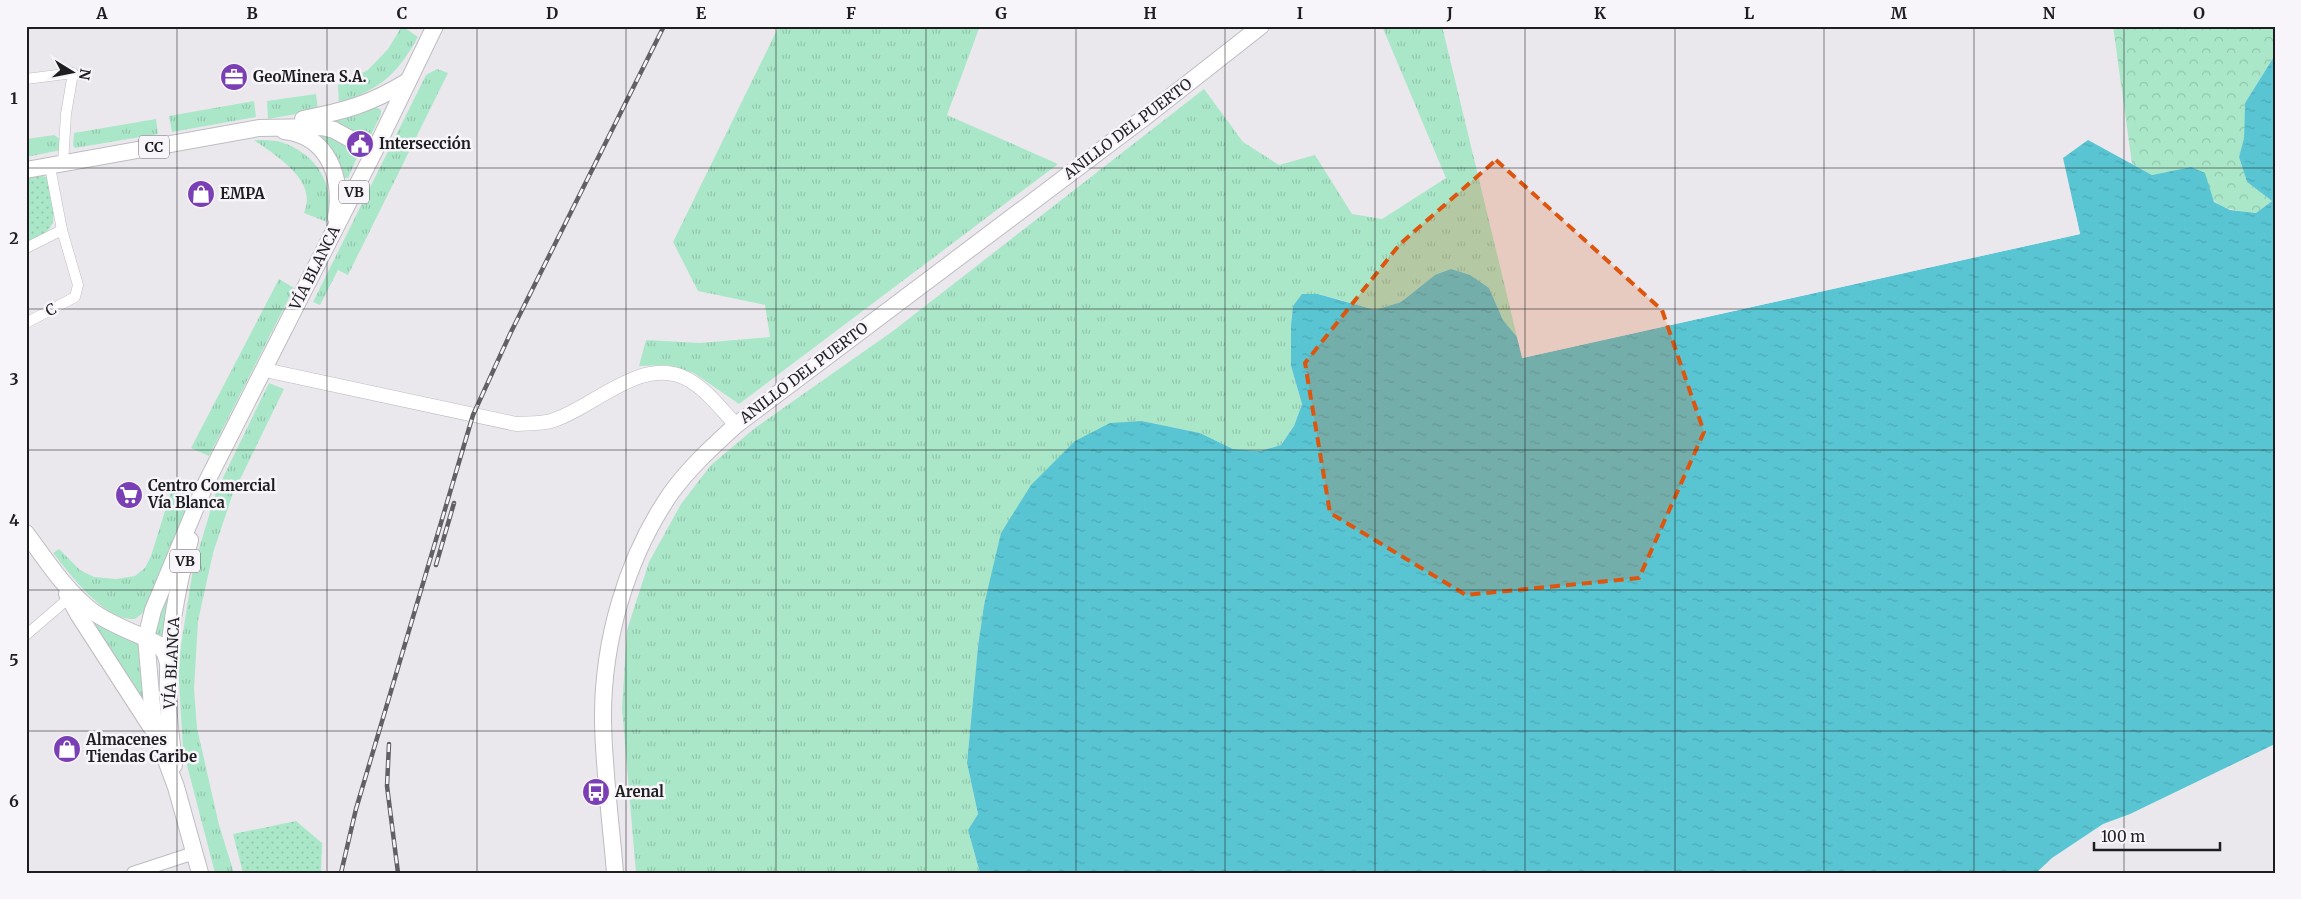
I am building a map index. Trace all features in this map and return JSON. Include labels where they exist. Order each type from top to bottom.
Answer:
[{"type":"main road","name":"VÍA BLANCA","points":[[200,873],[176,787],[160,744],[151,704],[146,638],[153,610],[193,512],[436,26]]},
{"type":"main road","name":"ANILLO DEL PUERTO","points":[[615,873],[603,722],[606,668],[618,610],[640,549],[654,519],[672,492],[704,455],[736,425],[1137,123],[1261,26]]},
{"type":"main road","name":"CC","points":[[26,170],[259,128],[358,107],[388,94],[408,81]]},
{"type":"main road","name":"CC","points":[[259,128],[322,127],[334,130],[374,152]]},
{"type":"main road","points":[[259,128],[287,131],[298,135],[311,141],[323,152],[333,168],[339,194],[333,233]]},
{"type":"main road","points":[[265,370],[516,424],[551,421],[608,391],[646,374],[664,372],[688,379],[700,388],[736,425]]},
{"type":"main road","name":"VÍA BLANCA","points":[[176,787],[169,716],[168,671],[172,622],[188,549],[205,495],[221,456]]},
{"type":"main road","points":[[26,533],[58,576],[92,611],[162,648],[167,660],[168,671]]},
{"type":"main road","points":[[58,576],[94,639],[137,703],[160,744]]},
{"type":"main road","points":[[119,626],[141,622],[153,610]]},
{"type":"street","points":[[26,79],[73,73],[57,165],[62,230],[26,248]]},
{"type":"street","name":"C","points":[[26,323],[75,297],[78,285],[62,230]]},
{"type":"street","points":[[26,635],[70,598]]},
{"type":"street","points":[[133,873],[194,853]]},
{"type":"highlighted area","points":[[1496,160],[1662,310],[1704,432],[1639,578],[1466,595],[1330,513],[1305,363],[1400,244]]},
{"type":"green space","points":[[402,26],[418,37],[402,62],[386,79],[367,92],[339,104],[338,85],[368,70],[388,49]]},
{"type":"green space","points":[[779,26],[980,26],[947,115],[1058,164],[739,404],[694,373],[667,365],[639,366],[646,340],[700,343],[770,337],[765,305],[698,291],[673,242]]},
{"type":"green space","points":[[1382,26],[1442,26],[1517,337],[1503,320],[1489,288],[1435,275],[1401,302],[1375,310],[1319,294],[1293,306],[1291,366],[1302,404],[1294,426],[1281,445],[1260,451],[1233,449],[1200,433],[1142,421],[994,570],[984,605],[978,646],[967,763],[978,814],[968,830],[980,873],[636,873],[622,708],[627,630],[649,562],[681,504],[711,465],[755,428],[893,331],[1204,89],[1243,142],[1279,165],[1315,155],[1352,214],[1382,219],[1446,178]]},
{"type":"green space","points":[[2113,26],[2275,26],[2275,55],[2245,103],[2244,138],[2239,157],[2247,182],[2272,201],[2256,213],[2231,209],[2222,206],[2210,196],[2191,167],[2152,175],[2132,164]]},
{"type":"green space","points":[[437,69],[448,73],[348,275],[338,270],[320,305],[313,302],[426,75]]},
{"type":"green space","points":[[316,94],[318,110],[268,119],[267,101]]},
{"type":"green space","points":[[254,101],[256,117],[172,132],[169,116]]},
{"type":"green space","points":[[376,107],[381,110],[381,114],[368,141],[335,124],[334,121]]},
{"type":"green space","points":[[156,119],[158,134],[75,148],[73,145],[74,133]]},
{"type":"green space","points":[[326,134],[359,153],[348,178],[342,178],[320,140],[321,135]]},
{"type":"green space","points":[[54,135],[60,139],[61,150],[26,157],[26,139]]},
{"type":"green space","points":[[254,140],[281,142],[305,154],[314,163],[326,184],[329,196],[327,222],[304,213],[307,201],[305,190],[300,180],[283,161]]},
{"type":"green space","points":[[47,177],[50,186],[53,210],[52,223],[46,232],[26,243],[26,178]]},
{"type":"green space","points":[[279,279],[294,288],[209,456],[191,448]]},
{"type":"green space","points":[[269,383],[284,389],[232,496],[213,553],[198,621],[194,689],[197,728],[219,825],[234,873],[215,873],[183,750],[178,664],[193,569],[216,492]]},
{"type":"green space","points":[[174,482],[195,490],[148,609],[135,619],[124,618],[112,613],[89,595],[53,553],[59,549],[80,570],[94,577],[116,579],[135,576],[145,568],[151,556]]},
{"type":"green space","points":[[189,531],[165,640],[152,635]]},
{"type":"green space","points":[[78,607],[141,640],[145,705]]},
{"type":"green space","points":[[296,821],[322,843],[321,873],[243,873],[233,834]]},
{"type":"water","points":[[2275,55],[2275,744],[2130,814],[2103,824],[2052,858],[2036,873],[980,873],[968,830],[978,814],[967,763],[978,646],[984,605],[1001,533],[1031,485],[1075,441],[1110,423],[1142,421],[1200,433],[1233,449],[1260,451],[1281,445],[1294,426],[1302,404],[1291,366],[1291,325],[1293,306],[1302,294],[1318,294],[1375,310],[1401,302],[1435,275],[1451,269],[1470,275],[1489,288],[1503,320],[1517,337],[1523,358],[2080,234],[2063,158],[2088,140],[2152,175],[2191,167],[2205,173],[2214,202],[2230,210],[2256,213],[2272,201],[2247,182],[2239,157],[2244,138],[2245,103]]},
{"type":"pier","points":[[2072,211],[2075,211],[2080,234],[1522,358],[1517,337],[1519,336],[1524,355],[2077,232]]},
{"type":"railway","points":[[341,873],[356,809],[473,415],[511,332],[664,26]]},
{"type":"railway","points":[[436,565],[454,503]]},
{"type":"railway","points":[[389,744],[387,786],[398,873]]},
{"type":"place","name":"GeoMinera S.A.","points":[[234,77]]},
{"type":"place","name":"Intersección","points":[[360,144]]},
{"type":"place","name":"EMPA","points":[[201,194]]},
{"type":"place","name":"Centro Comercial Vía Blanca","points":[[129,495]]},
{"type":"place","name":"Almacenes Tiendas Caribe","points":[[67,749]]},
{"type":"place","name":"Arenal","points":[[596,792]]}]
